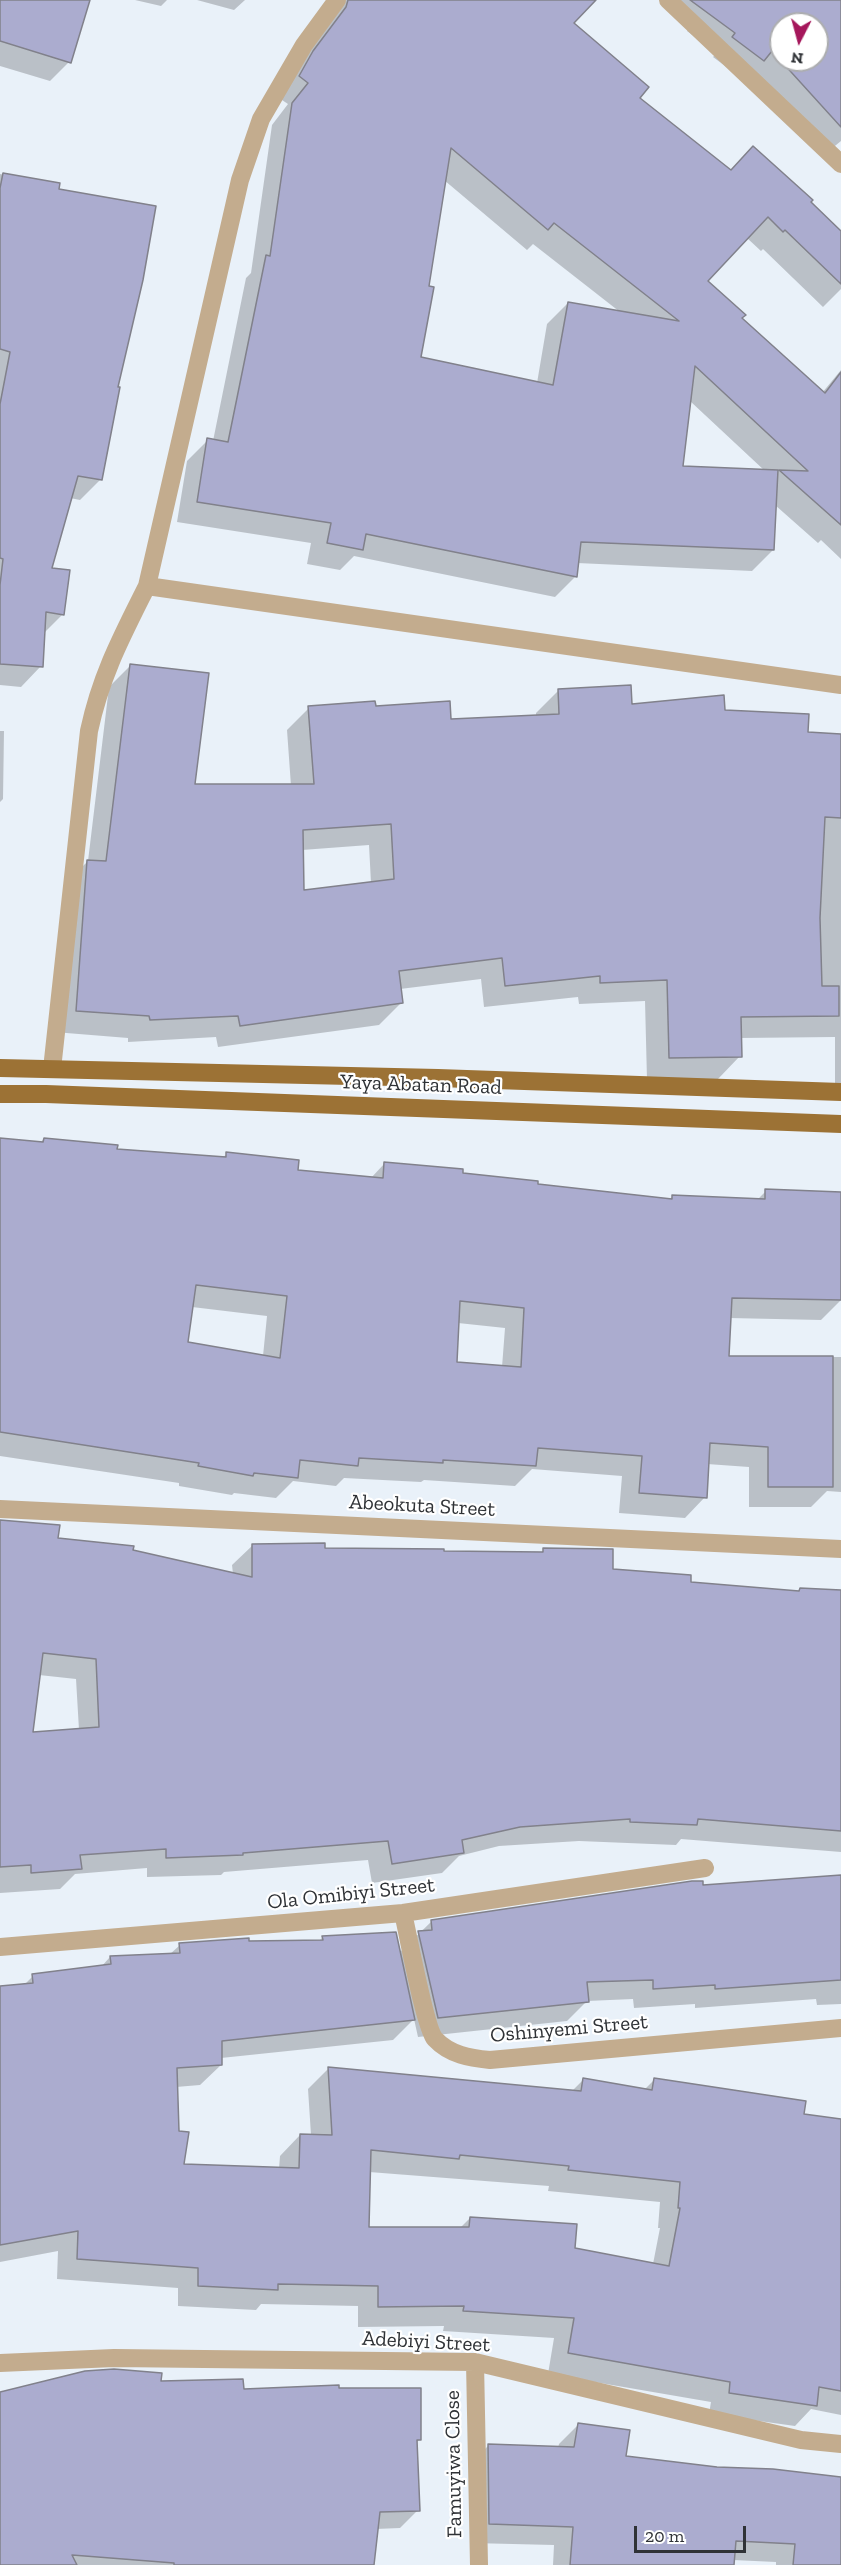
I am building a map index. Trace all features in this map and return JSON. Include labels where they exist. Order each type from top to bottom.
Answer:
[{"type":"main road","name":"Yaya Abatan Road","points":[[0,1068],[414,1077],[841,1092]]},
{"type":"main road","name":"Yaya Abatan Road","points":[[0,1094],[841,1124]]},
{"type":"street","points":[[51,1069],[90,731],[97,695],[108,665],[147,586],[240,180],[261,119],[304,45],[337,0]]},
{"type":"street","points":[[668,0],[841,164]]},
{"type":"street","points":[[147,586],[841,685]]},
{"type":"street","name":"Abeokuta Street","points":[[0,1509],[841,1549]]},
{"type":"street","name":"Ola Omibiyi Street","points":[[0,1947],[403,1913],[705,1868]]},
{"type":"street","name":"Oshinyemi Street","points":[[403,1913],[434,2038],[460,2056],[490,2061],[841,2028]]},
{"type":"street","name":"Adebiyi Street","points":[[0,2363],[114,2358],[475,2362],[801,2440],[841,2444]]},
{"type":"street","name":"Famuyiwa Close","points":[[475,2362],[479,2565]]},
{"type":"building","points":[[0,0],[90,0],[71,63],[0,41]]},
{"type":"building","points":[[348,0],[596,0],[574,23],[649,87],[640,98],[731,170],[753,146],[813,200],[811,202],[841,231],[841,284],[785,230],[783,232],[768,217],[708,281],[746,315],[742,318],[825,393],[841,372],[841,525],[779,470],[808,471],[695,366],[683,466],[778,470],[774,550],[581,542],[577,577],[366,534],[363,550],[327,543],[331,523],[197,502],[207,438],[228,442],[266,255],[270,256],[292,103],[308,83],[299,76],[313,51],[346,7]],"holes":[[[451,148],[548,230],[554,223],[679,321],[568,302],[553,385],[421,357],[434,287],[429,286]]]},
{"type":"building","points":[[690,0],[841,0],[841,127],[791,72],[829,72],[829,12],[769,12],[769,55],[764,61],[732,37],[735,33]]},
{"type":"building","points":[[3,173],[60,183],[59,189],[156,206],[143,280],[118,387],[120,387],[102,480],[78,476],[52,568],[70,570],[64,615],[46,612],[43,667],[0,664],[0,585],[3,559],[0,558],[0,404],[10,352],[0,349],[0,188]]},
{"type":"building","points":[[130,664],[209,673],[195,784],[314,784],[308,706],[375,701],[376,706],[450,701],[451,719],[559,714],[558,689],[631,685],[632,704],[724,695],[725,710],[809,714],[808,732],[841,734],[841,818],[825,817],[820,918],[822,986],[839,986],[839,1016],[741,1017],[742,1057],[669,1058],[667,980],[600,983],[600,976],[505,986],[502,958],[399,971],[403,1003],[240,1026],[238,1016],[150,1020],[149,1016],[76,1011],[87,860],[106,861]],"holes":[[[391,824],[394,879],[304,890],[303,830]]]},
{"type":"building","points":[[0,1138],[43,1142],[44,1138],[118,1145],[117,1149],[226,1157],[226,1152],[299,1160],[298,1170],[383,1178],[384,1162],[463,1169],[463,1173],[538,1181],[538,1184],[672,1199],[672,1195],[765,1199],[765,1189],[841,1192],[841,1300],[732,1298],[729,1356],[833,1356],[833,1487],[768,1487],[768,1447],[710,1443],[707,1498],[639,1493],[642,1456],[538,1448],[536,1466],[359,1458],[358,1466],[300,1460],[298,1478],[254,1473],[253,1476],[198,1466],[199,1463],[0,1432]],"holes":[[[196,1285],[287,1296],[280,1358],[188,1342]],[[460,1301],[524,1308],[521,1367],[457,1362]]]},
{"type":"building","points":[[0,1520],[60,1525],[58,1538],[134,1546],[133,1550],[252,1577],[252,1544],[325,1543],[325,1548],[444,1549],[444,1551],[543,1552],[543,1548],[613,1549],[613,1569],[691,1575],[691,1582],[799,1591],[800,1588],[841,1590],[841,1831],[698,1819],[697,1825],[630,1822],[630,1819],[520,1827],[462,1840],[464,1853],[392,1864],[388,1841],[243,1853],[243,1855],[166,1858],[166,1849],[80,1855],[82,1869],[31,1873],[31,1865],[0,1867]],"holes":[[[43,1653],[96,1659],[99,1727],[33,1732]]]},
{"type":"building","points":[[841,1875],[841,1980],[715,1989],[715,1985],[653,1989],[653,1980],[587,1982],[589,2002],[438,2018],[418,1931],[432,1930],[431,1920],[692,1881],[703,1881],[703,1885]]},
{"type":"building","points":[[396,1932],[415,2020],[222,2041],[222,2065],[177,2068],[179,2131],[189,2132],[184,2164],[299,2168],[300,2134],[332,2135],[328,2067],[581,2091],[583,2078],[652,2090],[654,2078],[806,2101],[804,2114],[841,2119],[841,2391],[819,2387],[817,2406],[729,2393],[730,2382],[568,2353],[574,2318],[463,2311],[464,2306],[378,2307],[378,2286],[278,2284],[278,2290],[198,2286],[198,2268],[77,2259],[78,2231],[0,2245],[0,1986],[33,1983],[32,1974],[111,1964],[110,1956],[180,1953],[179,1943],[249,1938],[249,1941],[323,1940],[322,1936]],"holes":[[[371,2150],[459,2159],[460,2155],[569,2166],[568,2170],[680,2182],[678,2208],[680,2208],[669,2266],[575,2248],[577,2224],[470,2217],[469,2227],[369,2227]]]},
{"type":"building","points":[[114,2369],[162,2373],[161,2381],[243,2379],[244,2389],[339,2385],[339,2388],[421,2388],[421,2440],[417,2440],[420,2511],[380,2512],[374,2565],[174,2565],[174,2563],[72,2555],[77,2565],[0,2565],[0,2392],[85,2371]]},
{"type":"building","points":[[578,2423],[630,2430],[626,2456],[717,2467],[773,2469],[841,2477],[841,2565],[793,2565],[795,2544],[736,2541],[734,2565],[570,2565],[573,2527],[489,2524],[488,2444],[574,2447]]}]
